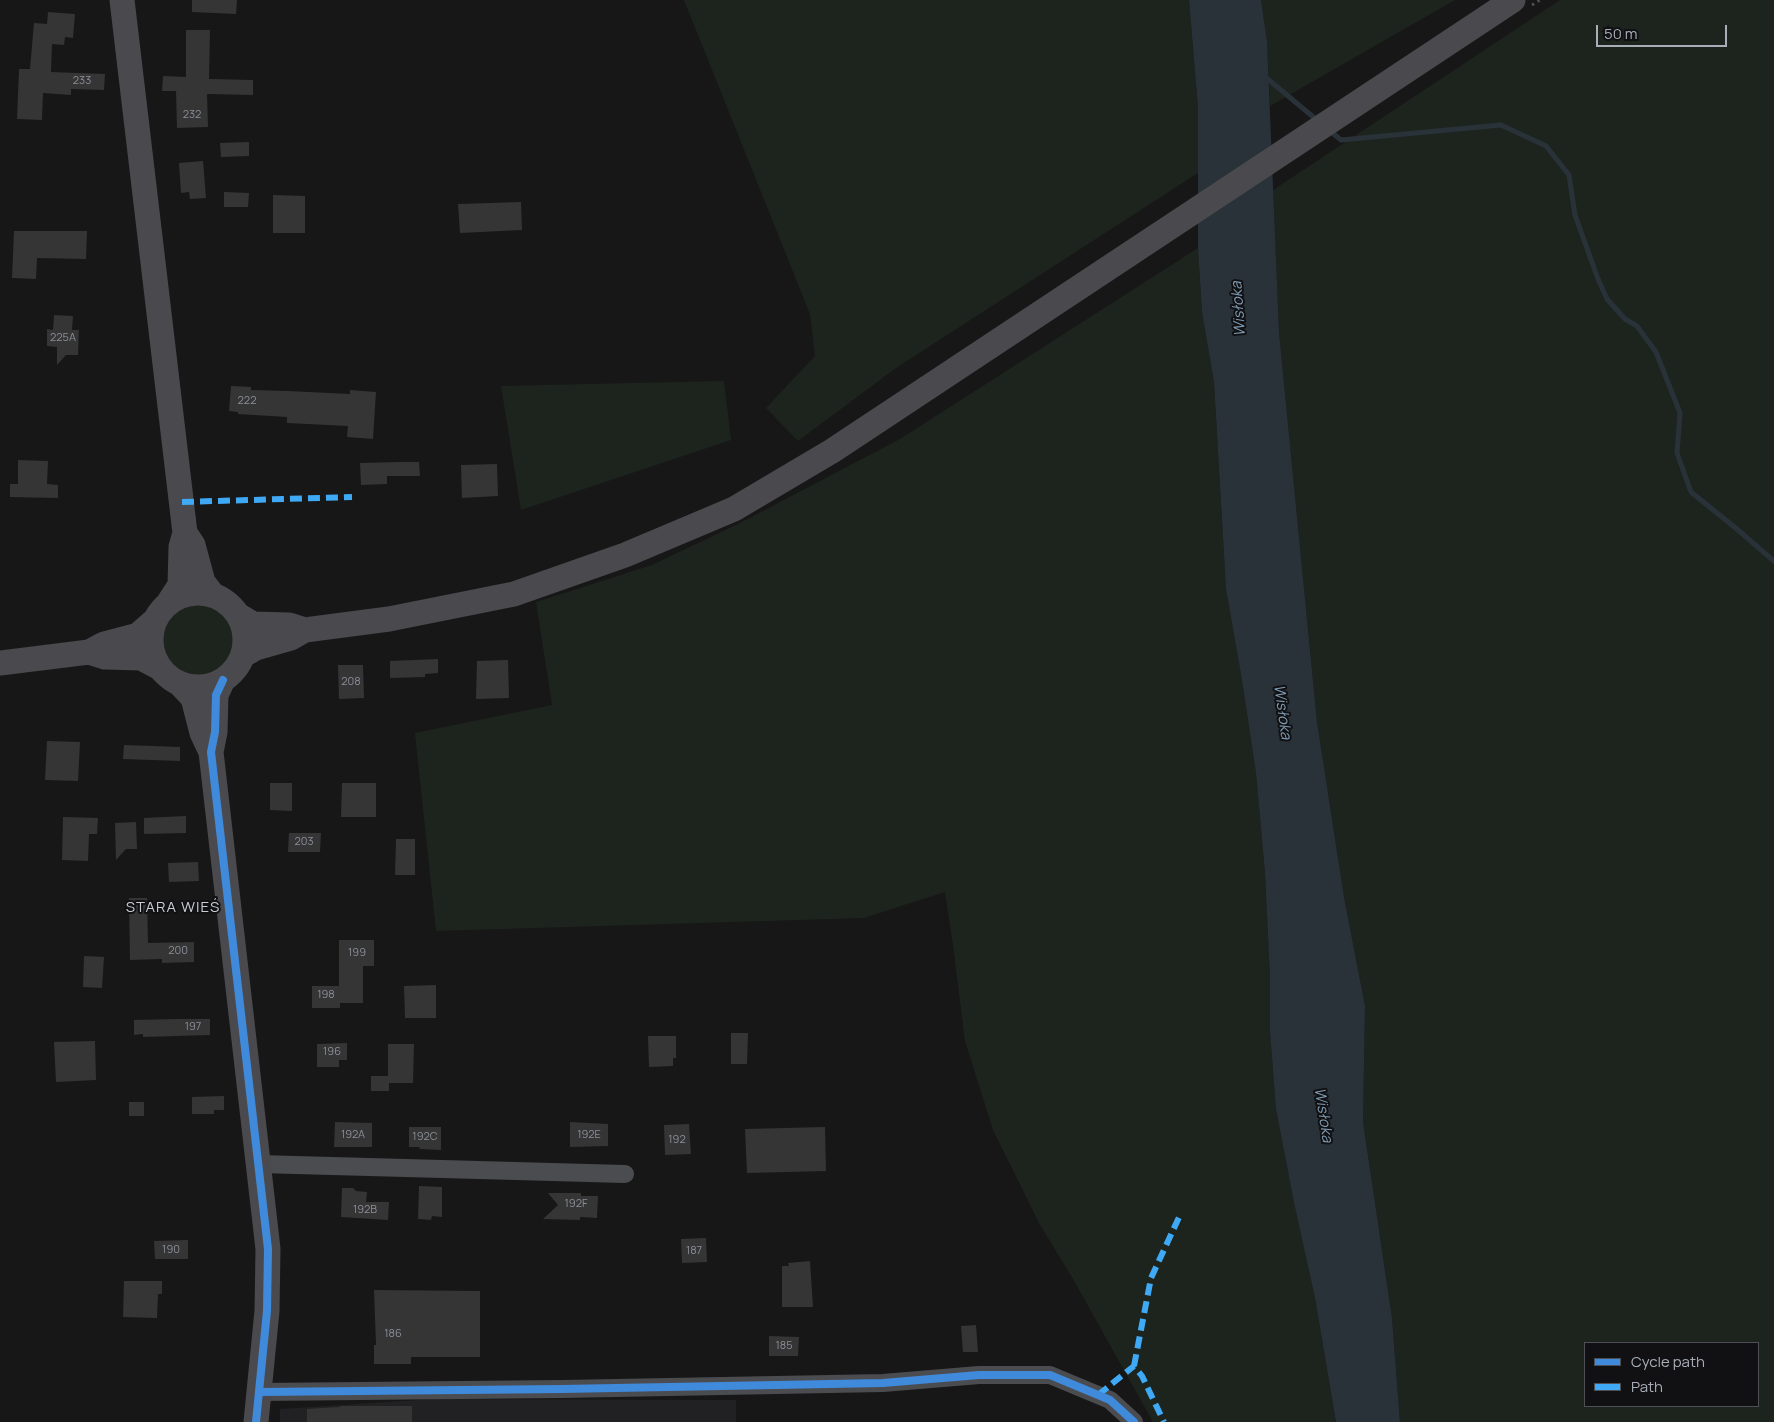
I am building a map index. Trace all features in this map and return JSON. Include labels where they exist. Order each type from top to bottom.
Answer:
[{"type":"main road","points":[[122,0],[186,533],[193,545],[203,582],[213,595]]},
{"type":"main road","points":[[242,656],[256,648],[291,638],[305,630],[389,619],[514,594],[625,555],[734,509],[832,451],[1513,0]]},
{"type":"main road","points":[[186,533],[181,547],[180,585],[154,621],[150,646],[153,658],[160,668],[193,698],[202,733],[211,752]]},
{"type":"main road","points":[[169,602],[180,596],[192,593],[213,595],[223,600],[238,615],[253,624],[290,626],[305,630]]},
{"type":"main road","points":[[238,615],[245,636],[242,656],[234,670],[223,680],[216,695],[215,732],[211,752],[268,1249],[267,1312],[256,1422]]},
{"type":"main road","points":[[0,663],[89,652],[104,644],[138,635],[154,621]]},
{"type":"main road","points":[[89,652],[105,657],[141,658],[160,668]]},
{"type":"main road","points":[[179,684],[203,687],[223,680]]},
{"type":"street","points":[[259,1164],[625,1174]]},
{"type":"street","points":[[259,1392],[581,1389],[873,1383],[979,1375],[1050,1375],[1110,1400],[1134,1422]]},
{"type":"shaded area","points":[[684,0],[1189,0],[1198,107],[1198,173],[896,368],[798,441],[766,408],[815,356],[810,314]]},
{"type":"shaded area","points":[[1261,0],[1455,0],[1270,106],[1267,41]]},
{"type":"shaded area","points":[[1560,0],[1774,0],[1774,1422],[1400,1422],[1392,1318],[1363,1122],[1365,1006],[1344,897],[1317,722],[1279,332],[1273,190]]},
{"type":"shaded area","points":[[1198,248],[1202,312],[1214,382],[1226,589],[1256,773],[1265,873],[1270,977],[1270,1032],[1276,1109],[1315,1298],[1336,1422],[1153,1422],[1073,1279],[1039,1223],[993,1130],[965,1041],[945,892],[864,918],[436,931],[415,733],[552,705],[536,602],[652,565],[740,523],[900,439]]},
{"type":"shaded area","points":[[724,381],[731,440],[521,510],[501,386]]},
{"type":"shaded area","points":[[205,605],[218,611],[227,620],[231,626],[233,640],[231,654],[223,665],[212,673],[191,675],[184,673],[173,665],[165,654],[163,633],[165,626],[173,615],[184,607]]},
{"type":"shaded area","points":[[434,1399],[736,1400],[736,1422],[280,1422],[280,1409]]},
{"type":"water","name":"Wisłoka","points":[[1189,0],[1261,0],[1267,41],[1279,332],[1317,722],[1344,897],[1365,1006],[1363,1122],[1392,1318],[1400,1422],[1336,1422],[1315,1298],[1276,1109],[1270,1032],[1270,977],[1265,873],[1256,773],[1226,589],[1214,382],[1202,312],[1198,248],[1198,107]]},
{"type":"building","points":[[192,0],[237,0],[236,14],[192,12]]},
{"type":"building","points":[[48,12],[75,14],[73,38],[65,37],[64,45],[52,44],[51,72],[105,74],[104,90],[71,89],[71,95],[43,93],[42,120],[17,119],[19,69],[30,69],[34,23],[47,24]]},
{"type":"building","points":[[186,30],[210,30],[209,79],[253,80],[253,95],[207,94],[208,127],[177,128],[176,91],[162,91],[163,76],[186,77]]},
{"type":"building","points":[[249,142],[249,156],[221,157],[220,143]]},
{"type":"building","points":[[203,161],[206,198],[190,199],[189,192],[181,193],[179,163]]},
{"type":"building","points":[[224,192],[249,193],[248,207],[224,207]]},
{"type":"building","points":[[273,195],[305,196],[305,233],[273,233]]},
{"type":"building","points":[[521,202],[522,230],[460,233],[458,204]]},
{"type":"building","points":[[14,231],[87,231],[86,259],[37,258],[36,279],[12,278]]},
{"type":"building","points":[[54,315],[73,316],[72,330],[79,330],[78,355],[66,355],[57,365],[57,347],[47,346],[47,329],[53,330]]},
{"type":"building","points":[[231,386],[251,387],[251,390],[350,394],[350,390],[376,392],[373,439],[347,437],[348,426],[287,423],[287,417],[238,414],[238,412],[229,411]]},
{"type":"building","points":[[18,460],[48,461],[47,484],[58,485],[58,498],[10,497],[10,484],[18,484]]},
{"type":"building","points":[[419,462],[420,476],[387,476],[387,484],[361,485],[360,463]]},
{"type":"building","points":[[497,464],[498,496],[462,498],[461,465]]},
{"type":"building","points":[[438,659],[438,673],[425,674],[425,677],[390,678],[390,661]]},
{"type":"building","points":[[508,660],[509,698],[476,699],[477,661]]},
{"type":"building","points":[[338,665],[363,665],[364,698],[339,699]]},
{"type":"building","points":[[47,741],[80,742],[78,781],[45,780]]},
{"type":"building","points":[[124,745],[180,747],[180,761],[123,759]]},
{"type":"building","points":[[270,783],[292,783],[292,811],[270,810]]},
{"type":"building","points":[[342,783],[376,783],[376,817],[341,817]]},
{"type":"building","points":[[186,816],[186,833],[144,834],[144,818]]},
{"type":"building","points":[[63,817],[98,818],[97,834],[89,834],[88,861],[62,860]]},
{"type":"building","points":[[136,822],[137,849],[126,849],[116,860],[115,823]]},
{"type":"building","points":[[289,833],[321,833],[320,852],[288,852]]},
{"type":"building","points":[[396,839],[415,839],[415,875],[395,875]]},
{"type":"building","points":[[198,862],[199,881],[169,882],[168,863]]},
{"type":"building","points":[[129,898],[147,898],[148,943],[194,942],[194,962],[162,963],[162,959],[130,960]]},
{"type":"building","points":[[339,940],[374,940],[374,966],[363,966],[363,1003],[340,1003],[340,1008],[312,1008],[312,986],[339,986]]},
{"type":"building","points":[[84,956],[104,957],[102,988],[83,987]]},
{"type":"building","points":[[436,985],[436,1018],[405,1018],[404,986]]},
{"type":"building","points":[[210,1019],[210,1035],[143,1037],[143,1034],[134,1035],[134,1020]]},
{"type":"building","points":[[731,1033],[748,1033],[747,1064],[731,1064]]},
{"type":"building","points":[[648,1036],[676,1036],[676,1058],[673,1058],[673,1066],[649,1067]]},
{"type":"building","points":[[95,1041],[96,1080],[56,1082],[54,1042]]},
{"type":"building","points":[[347,1043],[347,1060],[339,1060],[339,1067],[317,1067],[317,1044]]},
{"type":"building","points":[[388,1044],[414,1044],[413,1083],[389,1083],[389,1091],[371,1091],[371,1076],[388,1076]]},
{"type":"building","points":[[224,1096],[224,1110],[214,1110],[214,1114],[192,1114],[192,1097]]},
{"type":"building","points":[[129,1102],[144,1102],[144,1116],[129,1116]]},
{"type":"building","points":[[335,1122],[372,1123],[372,1147],[334,1147]]},
{"type":"building","points":[[570,1122],[608,1124],[608,1146],[570,1147]]},
{"type":"building","points":[[689,1124],[691,1154],[665,1155],[664,1125]]},
{"type":"building","points":[[409,1127],[441,1127],[441,1150],[409,1147]]},
{"type":"building","points":[[825,1127],[826,1171],[747,1173],[745,1129]]},
{"type":"building","points":[[419,1186],[442,1187],[442,1217],[432,1216],[431,1220],[418,1219]]},
{"type":"building","points":[[342,1188],[353,1188],[356,1191],[367,1192],[366,1202],[389,1202],[388,1220],[341,1217]]},
{"type":"building","points":[[548,1193],[581,1193],[581,1196],[598,1196],[597,1218],[580,1217],[580,1220],[543,1219],[558,1205]]},
{"type":"building","points":[[706,1238],[707,1262],[682,1263],[681,1239]]},
{"type":"building","points":[[188,1240],[188,1259],[155,1259],[154,1241]]},
{"type":"building","points":[[810,1261],[813,1307],[782,1307],[782,1266],[789,1266],[788,1263]]},
{"type":"building","points":[[124,1281],[162,1281],[162,1294],[158,1294],[157,1318],[123,1317]]},
{"type":"building","points":[[374,1290],[480,1291],[480,1357],[411,1357],[411,1364],[374,1364],[374,1345],[376,1345]]},
{"type":"building","points":[[976,1325],[978,1352],[963,1352],[961,1326]]},
{"type":"building","points":[[769,1336],[799,1337],[798,1356],[769,1356]]},
{"type":"building","points":[[340,1406],[412,1406],[412,1422],[307,1422],[307,1409]]},
{"type":"waterway","points":[[1263,75],[1318,121]]},
{"type":"waterway","points":[[1329,130],[1341,140],[1501,125],[1546,146],[1569,175],[1575,215],[1607,299],[1625,319],[1637,326],[1656,352],[1680,413],[1677,453],[1691,492],[1774,561]]},
{"type":"marked path","points":[[182,502],[352,497]]},
{"type":"marked path","points":[[1134,1366],[1151,1278],[1181,1213]]},
{"type":"marked path","points":[[1098,1395],[1134,1366],[1142,1376],[1164,1422]]},
{"type":"cycle path","points":[[223,680],[216,695],[215,732],[211,752],[268,1249],[267,1311],[256,1422]]},
{"type":"cycle path","points":[[259,1392],[883,1383],[979,1375],[1050,1375],[1110,1400],[1134,1422]]},
{"type":"district","name":"STARA WIEŚ","points":[[173,908]]}]
